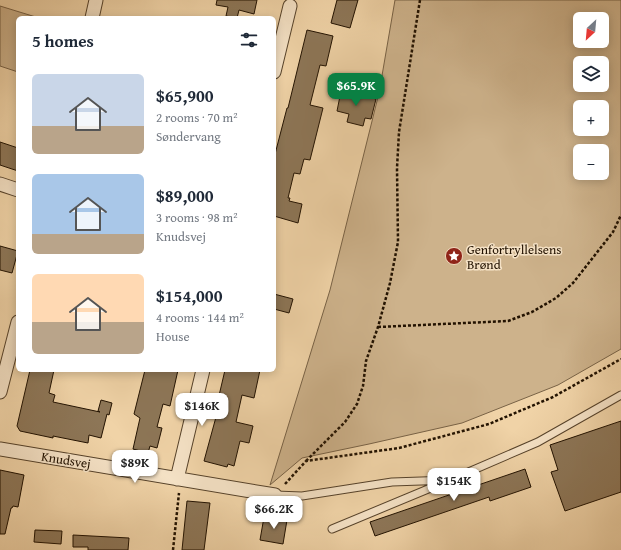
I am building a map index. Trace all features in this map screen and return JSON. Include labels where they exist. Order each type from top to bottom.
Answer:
[{"type":"street","points":[[92,16],[96,0]]},
{"type":"street","points":[[276,64],[290,6]]},
{"type":"street","points":[[0,184],[16,189]]},
{"type":"street","points":[[0,392],[16,330]]},
{"type":"street","points":[[177,478],[203,372]]},
{"type":"street","name":"Knudsvej","points":[[0,449],[275,495]]},
{"type":"lane","points":[[332,529],[538,442],[621,395]]},
{"type":"lane","points":[[275,495],[302,496],[392,482],[450,480]]},
{"type":"path","points":[[275,495],[345,422],[357,404],[363,386],[366,361],[378,327],[390,283],[398,242],[397,168],[399,132],[420,0]]},
{"type":"path","points":[[378,327],[508,321],[532,312],[556,298],[573,284],[612,232],[621,215]]},
{"type":"path","points":[[306,461],[399,448],[489,424],[553,397],[621,359]]},
{"type":"path","points":[[172,550],[179,490],[177,478]]},
{"type":"shaded area","points":[[395,0],[621,0],[621,349],[558,385],[462,423],[302,458],[270,485],[330,290],[379,93]]},
{"type":"shaded area","points":[[0,6],[32,16],[16,16],[16,71],[0,66]]},
{"type":"building","points":[[217,0],[257,0],[254,14],[239,10],[238,16],[226,16],[228,7],[216,5]]},
{"type":"building","points":[[337,0],[358,0],[350,28],[331,23]]},
{"type":"building","points":[[307,30],[333,36],[326,66],[320,65],[310,105],[323,108],[310,160],[304,159],[300,174],[294,173],[288,198],[290,198],[289,201],[302,204],[298,223],[276,217],[276,150]]},
{"type":"building","points":[[341,91],[376,99],[371,119],[365,118],[363,126],[347,122],[349,114],[337,111]]},
{"type":"building","points":[[0,142],[16,147],[16,170],[0,165]]},
{"type":"building","points":[[0,246],[16,250],[16,258],[12,273],[0,270]]},
{"type":"building","points":[[276,295],[293,299],[289,313],[276,310]]},
{"type":"building","points":[[30,372],[54,372],[49,393],[55,395],[53,402],[100,412],[98,411],[101,400],[112,403],[109,415],[107,414],[101,438],[89,435],[88,443],[20,431],[17,426]]},
{"type":"building","points":[[144,372],[178,372],[170,406],[163,404],[157,427],[162,428],[157,448],[150,446],[148,453],[133,449],[140,418],[134,414]]},
{"type":"building","points":[[225,372],[260,372],[254,398],[242,395],[236,422],[253,426],[249,443],[240,441],[234,466],[228,464],[227,467],[204,461],[216,417],[214,417]]},
{"type":"building","points":[[621,421],[621,492],[565,511],[551,472],[558,470],[550,445]]},
{"type":"building","points":[[525,469],[531,487],[490,501],[489,497],[375,536],[370,522]]},
{"type":"building","points":[[0,470],[24,475],[18,507],[13,506],[11,508],[5,534],[0,534]]},
{"type":"building","points":[[187,501],[210,503],[204,550],[182,550]]},
{"type":"building","points":[[264,517],[287,520],[283,544],[260,540]]},
{"type":"building","points":[[35,530],[62,531],[61,544],[34,542]]},
{"type":"building","points":[[73,535],[129,538],[128,550],[88,550],[88,547],[73,547]]},
{"type":"place","name":"Genfortryllelsens Brønd","points":[[454,256]]}]
